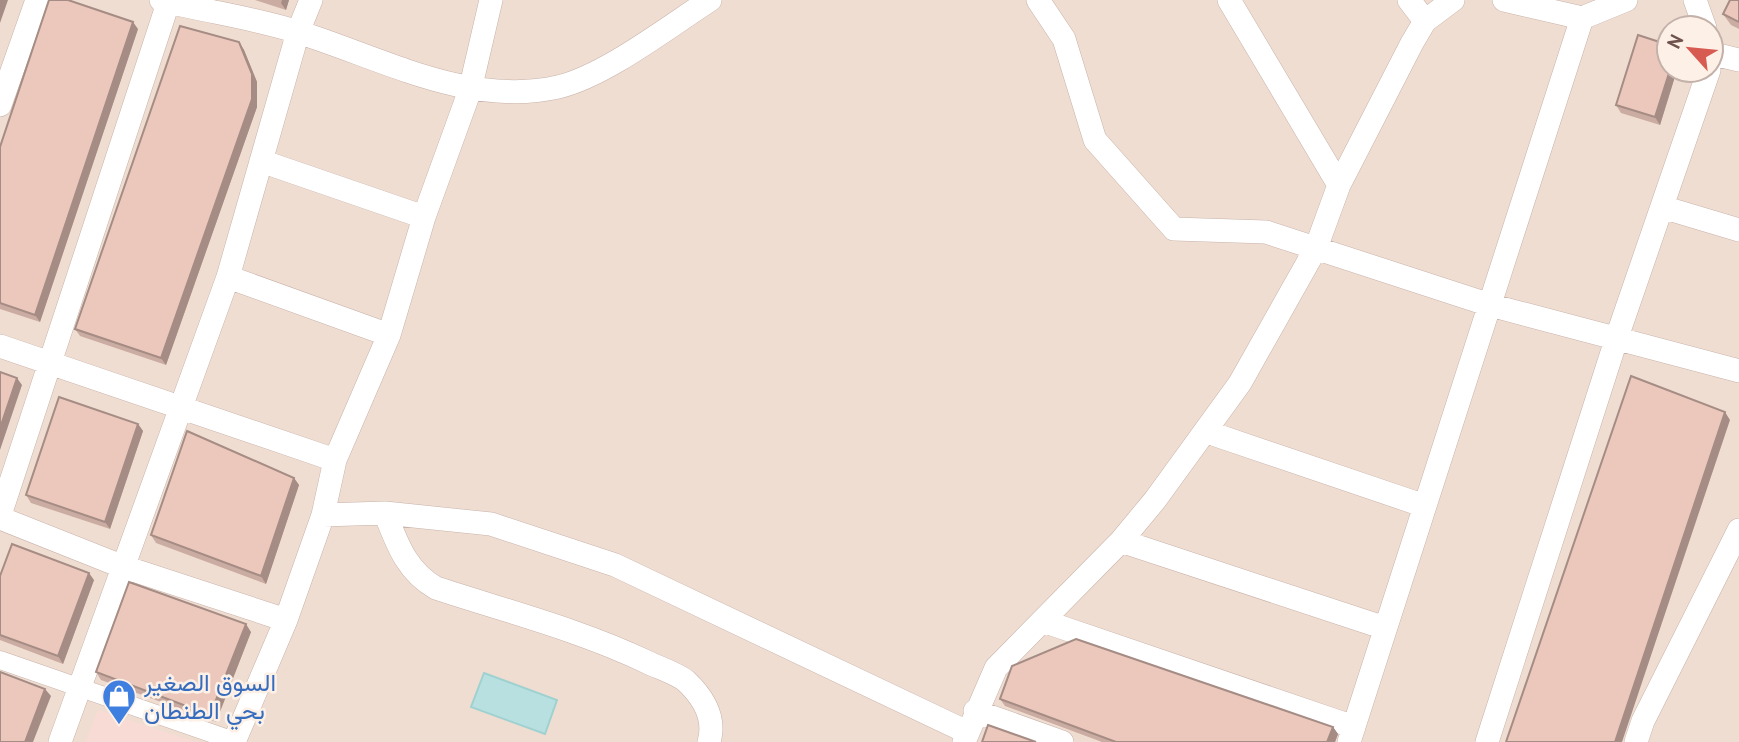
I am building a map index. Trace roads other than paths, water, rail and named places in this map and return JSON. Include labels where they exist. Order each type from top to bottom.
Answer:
[{"type":"street","points":[[0,105],[37,0]]},
{"type":"street","points":[[60,742],[81,689],[121,566],[228,276],[298,32],[311,0]]},
{"type":"street","points":[[0,660],[234,741],[286,620],[323,515],[335,460],[389,335],[424,217],[470,90],[491,0]]},
{"type":"street","points":[[286,620],[121,566],[0,516],[166,1],[298,32],[470,90],[524,92],[559,87],[596,72],[710,0]]},
{"type":"street","points":[[1038,0],[1064,39],[1095,140],[1174,229],[1266,232],[1490,305],[1618,337],[1739,372]]},
{"type":"street","points":[[1229,0],[1339,185]]},
{"type":"street","points":[[1409,0],[1425,21]]},
{"type":"street","points":[[969,728],[996,668],[1121,541],[1207,432],[1240,383],[1316,248],[1339,185],[1425,21],[1453,0]]},
{"type":"street","points":[[1504,0],[1582,18],[1626,0]]},
{"type":"street","points":[[1043,621],[1351,734],[1582,18]]},
{"type":"street","points":[[1487,742],[1702,84]]},
{"type":"street","points":[[261,161],[424,217]]},
{"type":"street","points":[[1662,207],[1739,230]]},
{"type":"street","points":[[228,276],[389,335]]},
{"type":"street","points":[[0,346],[335,460]]},
{"type":"street","points":[[1207,432],[1425,506]]},
{"type":"street","points":[[323,515],[384,513],[491,524],[615,565],[969,728],[1062,742]]},
{"type":"street","points":[[384,513],[402,557],[425,582],[629,654],[684,680],[703,702],[712,719],[709,742]]},
{"type":"street","points":[[1636,742],[1643,720],[1739,530]]},
{"type":"street","points":[[1121,541],[1385,628]]},
{"type":"water","points":[[484,673],[557,700],[545,734],[471,707]]},
{"type":"place","name":"السوق الصغير بحي الطنطان","points":[[119,726]]}]
